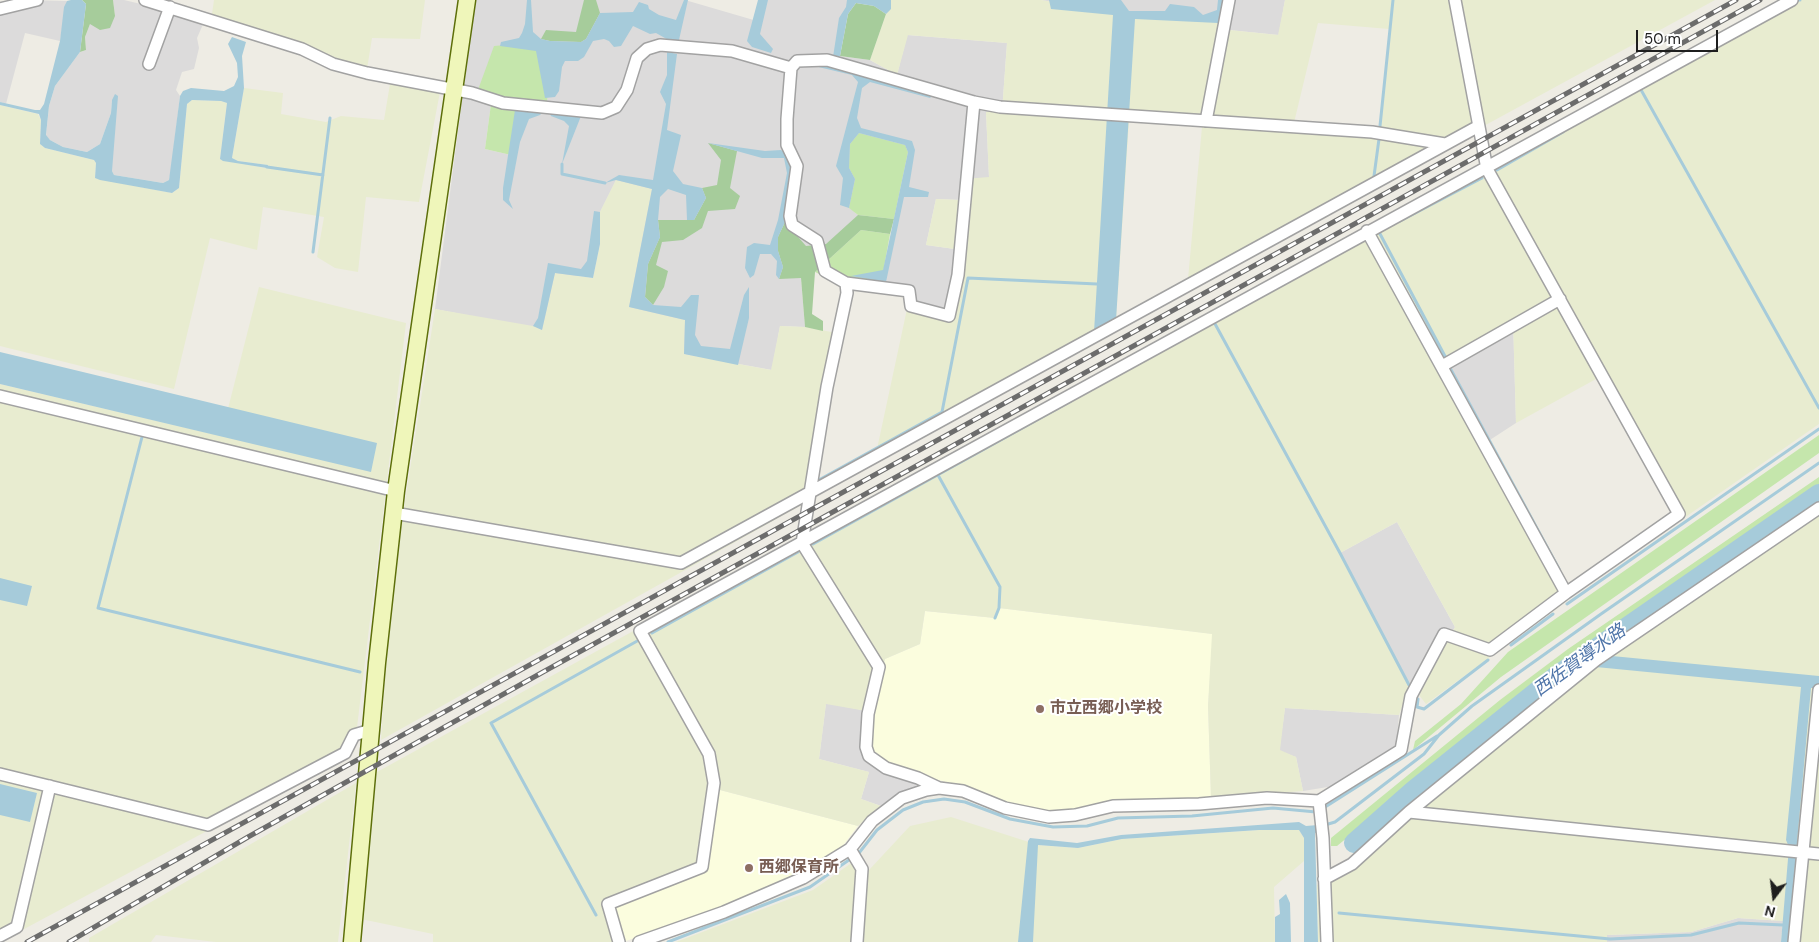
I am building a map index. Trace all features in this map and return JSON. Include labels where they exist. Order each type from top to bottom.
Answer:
[{"type":"street","points":[[0,10],[37,0]]},
{"type":"street","points":[[145,0],[302,49],[333,64],[367,73],[453,89],[503,103],[602,113],[616,107],[627,90],[637,58],[647,49],[660,45],[732,51],[791,68]]},
{"type":"street","points":[[184,11],[190,0]]},
{"type":"street","points":[[352,942],[371,730],[396,491],[467,0]]},
{"type":"street","points":[[1206,121],[1229,0]]},
{"type":"street","points":[[639,942],[724,912],[803,878],[850,849],[872,821],[902,798],[926,790],[939,788],[963,791],[1005,808],[1049,817],[1075,816],[1113,806],[1199,804],[1266,798],[1319,801],[1401,750],[1411,696],[1444,634],[1490,650],[1566,593],[1679,514],[1487,169],[1477,127],[1455,0]]},
{"type":"street","points":[[619,942],[608,904],[702,867],[714,783],[709,754],[640,631],[1367,231],[1487,169],[1792,0]]},
{"type":"street","points":[[149,64],[170,7]]},
{"type":"street","points":[[974,102],[958,275],[949,316],[911,306],[909,291],[846,283],[825,271],[817,241],[792,225],[790,216],[797,166],[787,145],[787,119],[791,68],[797,61],[827,60],[974,102],[1000,107],[1372,132],[1445,144]]},
{"type":"street","points":[[394,513],[681,563],[1477,127]]},
{"type":"street","points":[[1367,231],[1566,593]]},
{"type":"street","points":[[846,283],[847,293],[809,494],[802,543],[879,667],[868,714],[866,747],[869,756],[886,768],[918,778],[939,788]]},
{"type":"street","points":[[1442,366],[1560,299]]},
{"type":"street","points":[[0,396],[396,491]]},
{"type":"street","points":[[1324,879],[1352,864],[1409,812],[1596,660],[1819,508]]},
{"type":"street","points":[[1794,942],[1819,690]]},
{"type":"street","points":[[0,774],[208,825],[346,753],[354,735],[371,730]]},
{"type":"street","points":[[0,936],[17,927],[50,786]]},
{"type":"street","points":[[1319,801],[1323,838],[1326,942]]},
{"type":"street","points":[[1409,812],[1819,854]]},
{"type":"street","points":[[850,849],[862,869],[857,942]]},
{"type":"shaded area","points":[[20,0],[67,1],[60,41],[25,33],[6,104],[0,102],[0,7]]},
{"type":"shaded area","points":[[113,0],[124,0],[183,14],[204,22],[197,38],[199,48],[194,69],[182,72],[176,90],[180,96],[171,171],[169,180],[163,183],[114,175],[112,171],[112,100],[111,113],[100,144],[87,152],[63,147],[46,136],[49,106],[55,86],[80,52],[86,50],[85,37],[90,24],[115,16]]},
{"type":"shaded area","points":[[214,0],[425,0],[420,39],[372,38],[367,69],[212,14]]},
{"type":"shaded area","points":[[475,0],[685,0],[757,21],[763,0],[849,0],[836,58],[840,56],[870,60],[897,75],[907,35],[1007,43],[1002,112],[986,113],[989,177],[961,200],[936,199],[926,245],[962,250],[953,320],[907,309],[906,294],[880,290],[908,152],[850,208],[858,215],[861,230],[801,278],[805,327],[780,326],[772,370],[684,354],[629,307],[616,180],[600,212],[600,244],[542,330],[435,309]],"holes":[[[491,104],[511,155],[485,149]]]},
{"type":"shaded area","points":[[855,0],[1041,0],[1126,15],[1215,18],[1229,30],[1278,35],[1285,0],[1715,0],[1192,285],[1188,279],[1202,127],[1129,122],[1116,320],[874,463],[907,309],[952,320],[962,250],[926,245],[936,199],[961,200],[964,179],[989,177],[986,112],[1002,112],[1007,43],[908,35],[897,75],[870,60],[886,14]],"holes":[[[1318,23],[1389,29],[1379,139],[1292,131]]]},
{"type":"shaded area","points":[[1041,0],[1285,0],[1279,35],[1229,30]]},
{"type":"shaded area","points":[[1780,0],[1819,0],[1819,424],[1684,518],[1607,373],[1516,423],[1513,319],[1435,368],[1567,601],[1426,704],[1419,695],[1455,627],[1397,522],[1340,553],[1409,685],[1399,715],[1285,708],[1280,750],[1296,757],[1303,791],[1211,798],[1208,706],[1212,634],[999,608],[995,618],[925,611],[920,644],[885,659],[872,712],[826,704],[819,759],[869,772],[861,799],[881,806],[858,826],[716,789],[706,861],[602,902],[615,942],[433,942],[433,934],[361,919],[377,772]]},
{"type":"shaded area","points":[[390,84],[440,92],[419,202],[366,197],[358,272],[335,268],[317,257],[324,217],[263,207],[257,250],[210,238],[174,389],[0,346],[0,105],[38,114],[41,120],[40,144],[45,148],[94,160],[96,163],[95,178],[172,193],[179,188],[187,104],[192,100],[227,103],[220,159],[266,168],[267,165],[238,161],[232,158],[244,88],[283,93],[281,114],[326,122],[341,116],[384,120]]},
{"type":"shaded area","points":[[616,180],[652,189],[629,307],[685,320],[684,354],[771,370],[780,326],[805,327],[842,334],[814,498],[381,740],[391,592],[435,309],[533,326],[542,330],[555,273],[593,278],[600,244],[600,212]]},
{"type":"shaded area","points":[[259,287],[406,323],[354,752],[0,942],[0,384],[221,436]]},
{"type":"shaded area","points":[[1513,319],[1516,423],[1479,447],[1434,368]]},
{"type":"shaded area","points":[[1819,500],[1819,942],[1781,942],[1783,921],[1738,918],[1691,932],[1607,935],[1607,942],[1318,942],[1317,885],[1589,661]]},
{"type":"shaded area","points":[[1397,522],[1455,627],[1419,695],[1409,685],[1340,553]]},
{"type":"shaded area","name":"市立西郷小学校","points":[[999,608],[1213,634],[1208,706],[1211,798],[1057,814],[1005,803],[963,787],[887,765],[871,751],[872,712],[885,659],[920,644],[925,611],[995,618]]},
{"type":"shaded area","points":[[826,703],[872,712],[924,776],[912,792],[881,806],[861,799],[869,772],[819,759]]},
{"type":"shaded area","points":[[1285,708],[1399,715],[1396,749],[1340,785],[1303,791],[1296,757],[1279,751]]},
{"type":"shaded area","points":[[356,783],[338,942],[216,942],[156,935],[151,942],[89,942],[89,938]]},
{"type":"shaded area","name":"西郷保育所","points":[[716,789],[858,826],[842,847],[800,875],[723,908],[623,942],[615,942],[602,902],[706,861]]},
{"type":"shaded area","points":[[951,817],[1038,845],[1078,848],[1122,839],[1259,830],[1299,830],[1304,838],[1304,861],[1274,887],[1275,942],[676,942],[813,890],[860,857],[869,870],[910,826]]},
{"type":"shaded area","points":[[1738,918],[1783,921],[1781,942],[1607,942],[1607,935],[1691,932]]},
{"type":"green space","points":[[82,0],[113,0],[115,16],[110,28],[100,30],[90,24],[85,37],[86,50],[80,52],[86,4]]},
{"type":"green space","points":[[584,0],[596,0],[600,13],[586,39],[581,42],[541,39],[546,30],[576,32]]},
{"type":"green space","points":[[856,3],[874,6],[886,14],[870,60],[840,56],[848,14]]},
{"type":"green space","points":[[528,43],[552,54],[546,110],[520,117],[511,155],[485,149],[491,104],[475,98],[494,46]]},
{"type":"green space","points":[[859,133],[905,145],[908,152],[894,219],[858,215],[849,208],[855,179],[849,168],[850,144]]},
{"type":"green space","points":[[708,143],[737,151],[730,188],[740,196],[735,209],[708,211],[702,228],[683,240],[662,242],[656,265],[668,271],[664,287],[653,305],[645,297],[648,264],[660,237],[658,220],[694,220],[706,198],[702,188],[717,185],[721,160]]},
{"type":"green space","points":[[858,215],[894,219],[890,234],[861,230],[815,272],[812,314],[823,321],[823,331],[805,327],[801,278],[779,279],[783,267],[778,251],[778,237],[785,222],[806,246],[826,244]]},
{"type":"green space","points":[[861,230],[890,234],[880,290],[852,289],[815,272]]},
{"type":"green space","points":[[1819,435],[1819,453],[1501,677],[1413,750],[1415,741],[1461,704],[1508,652]]},
{"type":"green space","points":[[1819,477],[1819,487],[1562,660],[1337,846],[1331,846],[1331,838],[1500,700],[1568,649]]},
{"type":"water","points":[[82,0],[86,4],[80,52],[55,86],[49,106],[46,135],[50,140],[63,147],[87,152],[100,144],[111,113],[112,100],[115,94],[118,96],[112,171],[114,175],[163,183],[169,180],[180,96],[183,91],[191,88],[224,91],[234,86],[238,77],[237,63],[228,44],[232,37],[246,42],[242,56],[244,88],[232,158],[238,161],[268,165],[267,168],[220,159],[227,103],[221,101],[192,100],[187,104],[179,188],[172,193],[100,180],[95,178],[96,163],[94,160],[45,148],[40,144],[41,120],[39,114],[0,105],[0,102],[40,110],[44,104],[60,41],[64,7],[67,1]]},
{"type":"water","points":[[527,0],[531,0],[533,32],[541,39],[581,42],[586,39],[600,13],[633,12],[639,2],[648,5],[649,9],[659,15],[676,20],[684,0],[688,0],[679,40],[672,42],[656,33],[650,34],[633,26],[621,46],[614,47],[609,41],[604,39],[593,41],[584,57],[578,61],[565,61],[562,67],[559,91],[555,97],[545,98],[536,51],[500,46],[501,42],[519,38],[522,33],[525,24]]},
{"type":"water","points":[[758,0],[768,0],[760,34],[773,49],[771,53],[752,47],[747,41]]},
{"type":"water","points":[[847,0],[891,0],[891,9],[886,14],[874,6],[856,3],[848,14],[840,56],[836,59],[833,57],[839,18],[846,7]]},
{"type":"water","points":[[1049,0],[1121,0],[1129,11],[1165,11],[1170,4],[1194,7],[1203,15],[1217,10],[1218,0],[1223,0],[1218,23],[1135,19],[1116,320],[1094,332],[1113,15],[1051,9]]},
{"type":"water","points":[[667,52],[677,54],[667,130],[681,135],[673,171],[683,184],[702,188],[706,198],[694,220],[687,220],[686,195],[668,189],[660,197],[658,220],[660,237],[648,264],[645,297],[653,305],[681,307],[691,295],[699,295],[695,335],[701,346],[730,349],[744,295],[749,287],[749,318],[738,365],[684,354],[685,320],[629,307],[652,189],[616,180],[605,183],[619,175],[653,180],[666,104],[660,92],[667,75]]},
{"type":"water","points":[[810,65],[835,66],[934,94],[930,98],[870,82],[862,88],[857,118],[861,128],[912,141],[915,150],[909,187],[929,192],[928,197],[904,197],[886,282],[851,276],[883,270],[908,152],[905,145],[859,133],[850,144],[849,168],[855,179],[849,208],[840,205],[843,178],[836,166],[858,82],[852,75]]},
{"type":"water","points":[[515,110],[542,113],[529,119],[520,142],[509,200],[513,209],[503,200],[503,188]]},
{"type":"water","points":[[550,114],[581,116],[562,164],[569,126],[564,121]]},
{"type":"water","points":[[708,143],[765,151],[781,150],[790,157],[793,170],[785,222],[778,237],[778,251],[783,267],[779,279],[776,275],[777,261],[771,254],[760,254],[754,275],[750,278],[745,268],[747,247],[754,243],[770,245],[778,220],[787,173],[784,158],[762,158]]},
{"type":"water","points":[[594,211],[600,212],[600,244],[593,278],[555,273],[542,330],[533,326],[538,318],[548,263],[581,269],[587,261]]},
{"type":"water","points":[[0,352],[377,443],[371,472],[0,384]]},
{"type":"water","points":[[0,578],[32,586],[27,606],[0,600]]},
{"type":"water","points":[[1612,656],[1819,676],[1819,688],[1811,688],[1788,942],[1781,942],[1789,847],[1786,840],[1801,687],[1596,667]]},
{"type":"water","points":[[0,784],[37,793],[30,822],[0,815]]},
{"type":"water","points":[[1299,822],[1306,826],[1318,825],[1319,832],[1315,833],[1318,942],[1304,942],[1304,838],[1299,830],[1259,830],[1122,839],[1078,848],[1038,845],[1033,942],[1018,942],[1028,841],[1030,838],[1077,843],[1121,835]]},
{"type":"water","points":[[1286,894],[1290,903],[1291,942],[1275,942],[1275,917],[1280,914],[1279,900]]},
{"type":"waterway","points":[[1380,126],[1393,0]]},
{"type":"waterway","points":[[1640,88],[1819,408]]},
{"type":"waterway","points":[[313,252],[330,118]]},
{"type":"waterway","points":[[1497,170],[1563,132]]},
{"type":"waterway","points":[[1374,176],[1379,139]]},
{"type":"waterway","points":[[562,164],[562,174],[605,183]]},
{"type":"waterway","points":[[267,167],[323,175]]},
{"type":"waterway","points":[[1400,221],[1482,178]]},
{"type":"waterway","points":[[1379,232],[1447,360]]},
{"type":"waterway","points":[[817,481],[942,412],[968,278],[1097,284]]},
{"type":"waterway","points":[[1214,322],[1340,553],[1409,685]]},
{"type":"waterway","points":[[1449,366],[1559,569]]},
{"type":"waterway","points":[[813,544],[1071,401]]},
{"type":"waterway","points":[[1567,604],[1819,429]]},
{"type":"waterway","points":[[142,437],[98,608],[360,672]]},
{"type":"waterway","points":[[1325,825],[1335,822],[1424,754],[1439,735],[1472,706],[1819,463]]},
{"type":"waterway","points":[[938,475],[1000,587],[999,608],[995,618]]},
{"type":"waterway","name":"西佐賀導水路","points":[[1354,843],[1414,790],[1555,677],[1819,494]]},
{"type":"waterway","points":[[652,633],[798,552]]},
{"type":"waterway","points":[[1511,645],[1553,614]]},
{"type":"waterway","points":[[596,915],[491,723],[639,640]]},
{"type":"waterway","points":[[1418,699],[1417,707],[1424,709],[1488,660]]},
{"type":"waterway","points":[[1322,809],[1437,736]]},
{"type":"waterway","points":[[668,942],[810,887],[859,853],[877,830],[903,810],[923,802],[944,799],[965,802],[1010,819],[1053,827],[1087,826],[1118,818],[1192,816],[1273,808],[1316,812]]},
{"type":"waterway","points":[[1339,913],[1610,939],[1691,935],[1739,923],[1783,925]]},
{"type":"railway","points":[[27,942],[1736,0]]},
{"type":"railway","points":[[69,942],[248,837],[543,672],[1760,0]]},
{"type":"place","name":"市立西郷小学校","points":[[1040,709]]},
{"type":"place","name":"西郷保育所","points":[[749,868]]}]
